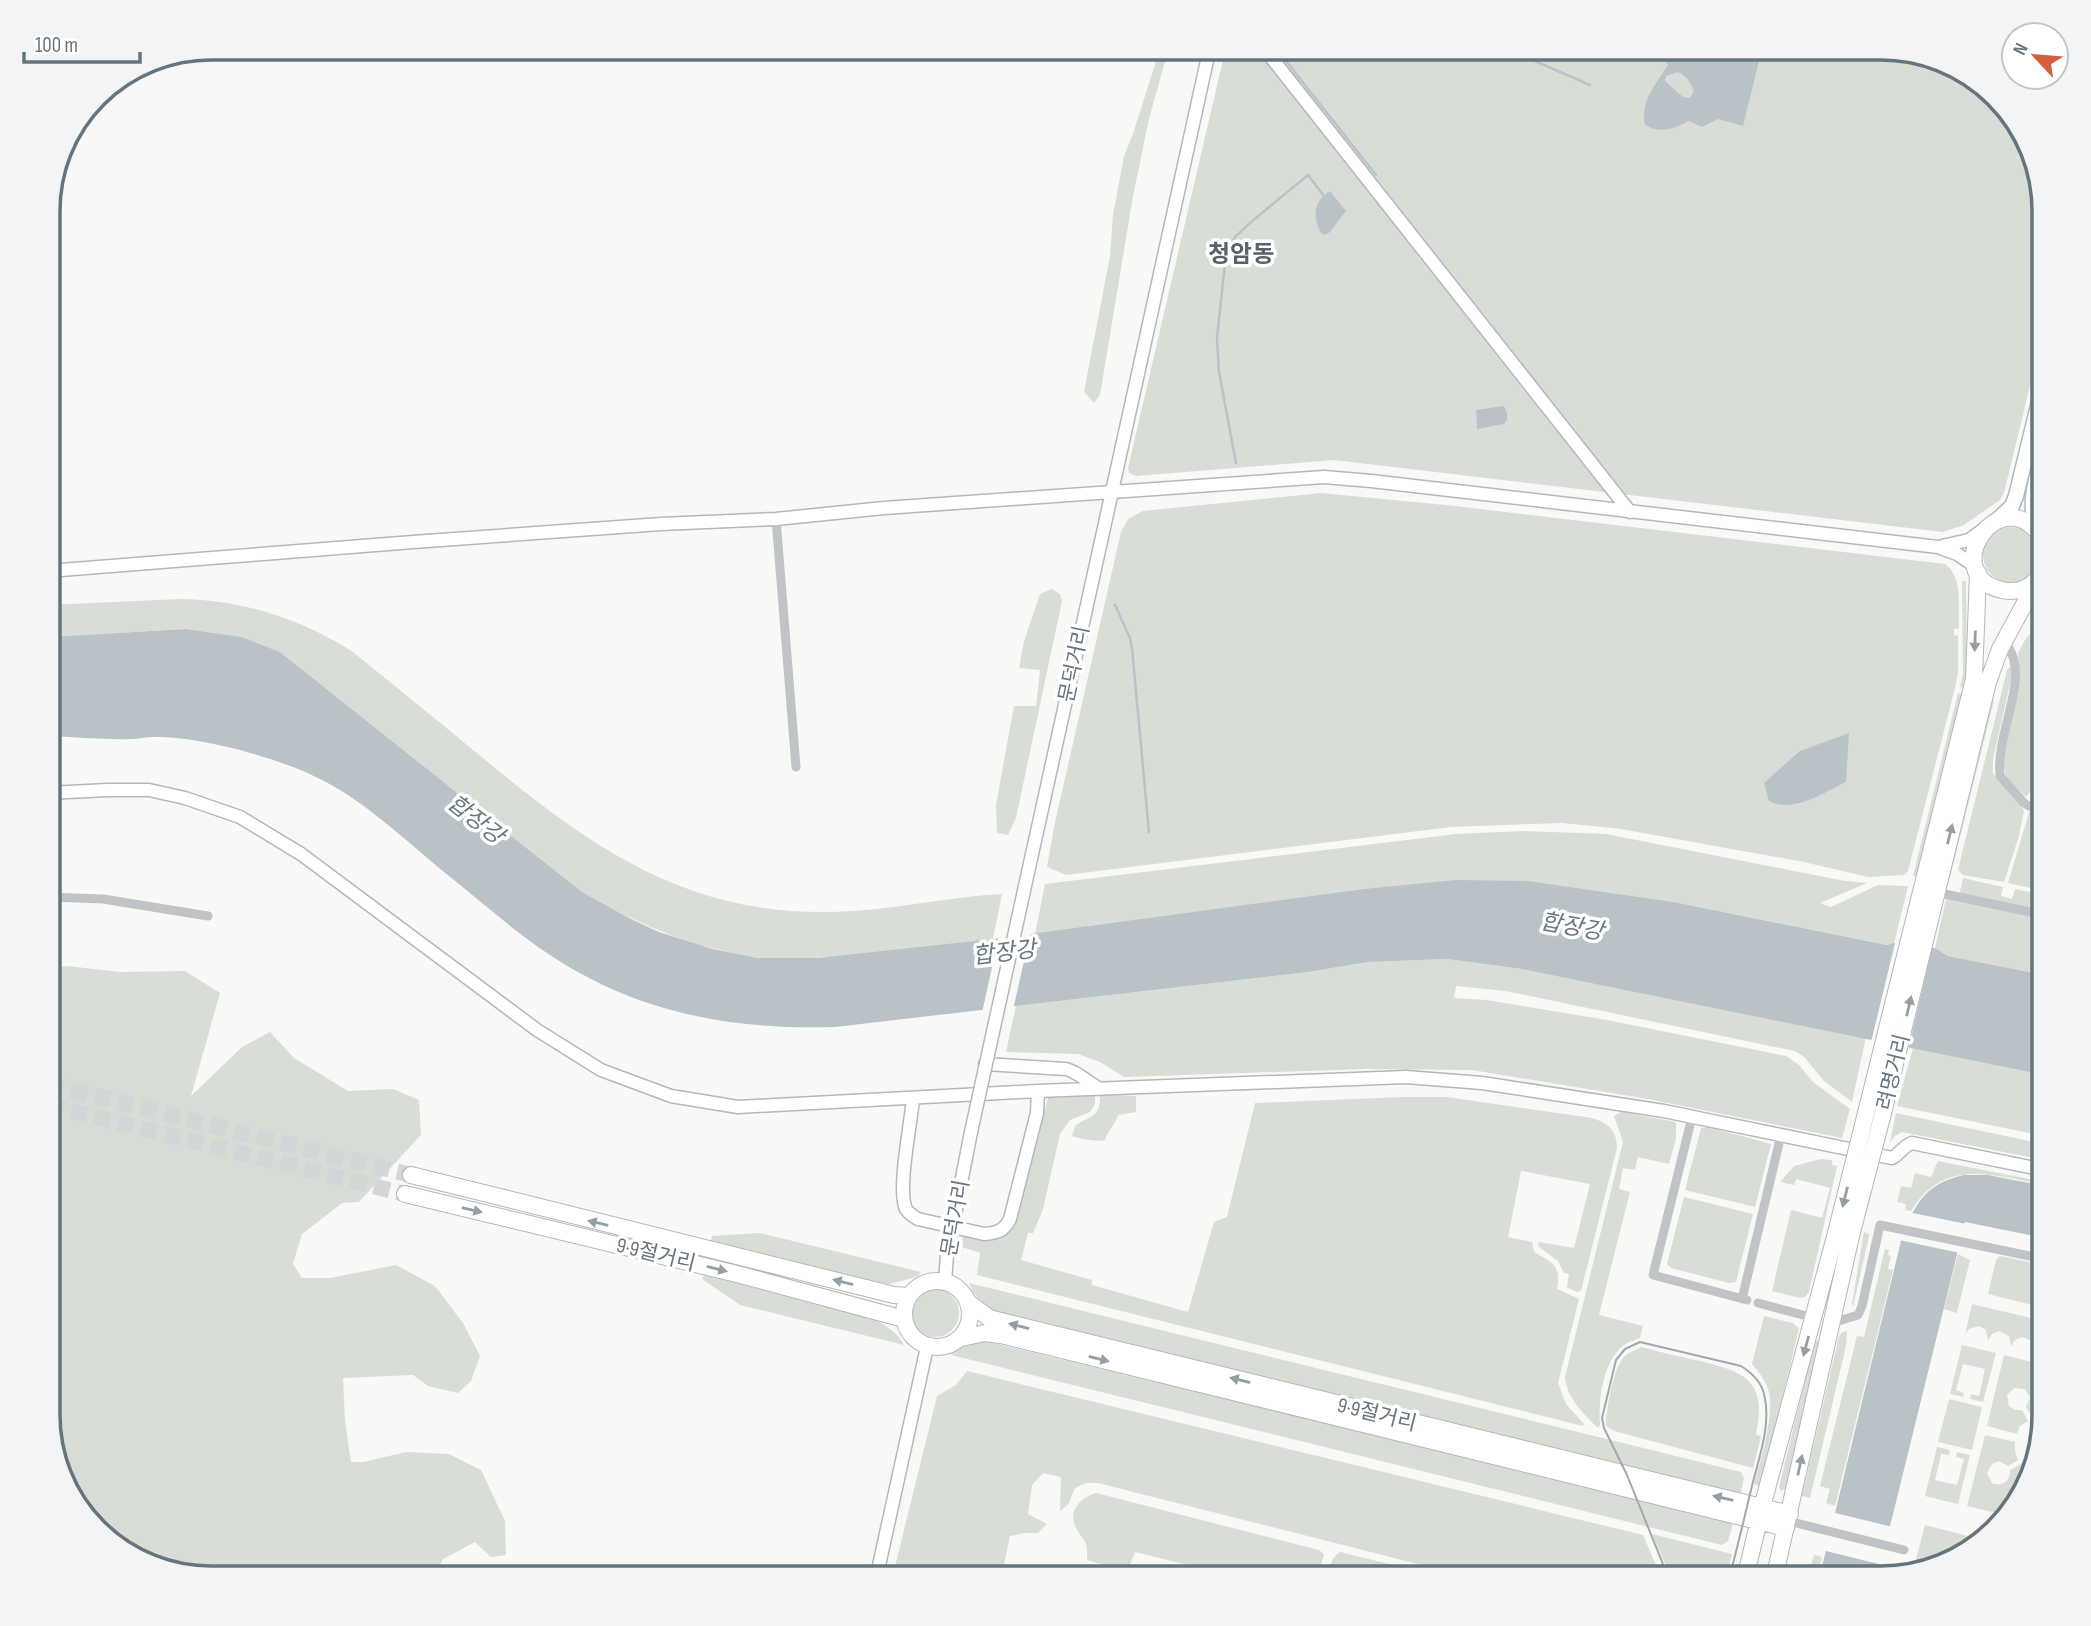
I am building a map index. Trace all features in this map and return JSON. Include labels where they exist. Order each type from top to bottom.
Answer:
[{"type":"highway","points":[[1990,525],[2006,519],[2018,519],[2032,527]]},
{"type":"highway","name":"려명거리","points":[[1929,896],[1974,679],[1977,570],[1975,546],[1990,525]]},
{"type":"highway","points":[[1977,570],[1986,582],[1996,589],[2008,592],[2032,584]]},
{"type":"highway","name":"려명거리","points":[[1748,1566],[1814,1318],[1844,1235],[1929,896],[1988,682],[2005,640],[2032,595]]},
{"type":"highway","name":"9·9절거리","points":[[411,1175],[894,1296],[909,1296]]},
{"type":"highway","name":"9·9절거리","points":[[405,1194],[741,1275],[904,1319]]},
{"type":"highway","name":"려명거리","points":[[1777,1566],[1832,1323],[1844,1235]]},
{"type":"highway","points":[[945,1282],[955,1286],[969,1303],[970,1321],[961,1338],[946,1347],[927,1346],[912,1336],[904,1319],[906,1303],[909,1296],[925,1283],[945,1282]]},
{"type":"highway","name":"9·9절거리","points":[[969,1303],[989,1318],[1788,1521]]},
{"type":"highway","name":"9·9절거리","points":[[961,1338],[985,1333],[1001,1335],[1761,1514]]},
{"type":"main road","points":[[1990,525],[2012,506],[2032,430]]},
{"type":"main road","points":[[2032,496],[2032,514]]},
{"type":"street","name":"문덕거리","points":[[945,1282],[952,1227],[985,1064],[1207,60]]},
{"type":"street","points":[[1273,60],[1630,512]]},
{"type":"street","points":[[60,570],[1324,477],[1938,547],[1957,554],[1977,570]]},
{"type":"street","points":[[775,519],[796,767]]},
{"type":"street","points":[[1938,547],[1969,540],[1990,525]]},
{"type":"street","points":[[2005,640],[2014,660],[2016,677],[2001,748],[2000,776],[2006,785],[2032,806]]},
{"type":"street","points":[[60,793],[149,790],[185,798],[240,817],[301,854],[537,1030],[601,1070],[671,1096],[738,1107],[1038,1091],[1406,1077],[1482,1083],[1692,1117],[1892,1158],[1897,1156],[1904,1146],[1912,1143],[2032,1168]]},
{"type":"street","points":[[1929,896],[2032,913]]},
{"type":"street","points":[[60,897],[103,899],[208,916]]},
{"type":"street","points":[[985,1064],[1066,1069],[1075,1071],[1100,1089]]},
{"type":"street","points":[[913,1099],[904,1176],[905,1207],[918,1219],[984,1234],[1005,1229],[1010,1219],[1037,1113],[1038,1091]]},
{"type":"street","points":[[1692,1117],[1653,1275],[1744,1299],[1781,1135]]},
{"type":"street","points":[[1832,1323],[1858,1315],[1880,1225],[2032,1257]]},
{"type":"street","points":[[1758,1303],[1814,1318]]},
{"type":"street","points":[[879,1566],[927,1346]]},
{"type":"street","points":[[1788,1521],[1904,1550]]},
{"type":"shaded area","points":[[1156,60],[1165,60],[1149,119],[1133,196],[1100,395],[1094,403],[1084,392],[1110,256],[1113,215],[1124,156]]},
{"type":"shaded area","points":[[1223,60],[1910,62],[1929,67],[1956,80],[1980,97],[2006,126],[2024,162],[2032,210],[2032,378],[2004,493],[2000,500],[1964,525],[1943,532],[1334,460],[1136,476],[1129,473]]},
{"type":"shaded area","points":[[1321,493],[1455,506],[1945,564],[1951,569],[1957,584],[1959,628],[1954,629],[1954,636],[1958,635],[1958,672],[1908,871],[1904,875],[1868,877],[1804,862],[1621,829],[1562,823],[1451,827],[1066,875],[1047,867],[1121,532],[1128,519],[1143,511]]},
{"type":"shaded area","points":[[2005,527],[2017,527],[2031,535],[2032,574],[2027,579],[2017,583],[2005,583],[1995,579],[1987,571],[1983,561],[1983,549],[1987,539],[1995,531]]},
{"type":"shaded area","points":[[1962,581],[1966,581],[1967,673],[1964,688],[1960,687],[1963,672]]},
{"type":"shaded area","points":[[1052,589],[1060,594],[1062,601],[1016,818],[1008,835],[997,833],[996,805],[1014,706],[1036,706],[1040,670],[1019,668],[1024,641],[1040,594]]},
{"type":"shaded area","points":[[204,600],[249,608],[292,621],[353,652],[555,815],[637,867],[681,886],[727,901],[777,910],[832,912],[875,909],[1002,894],[993,939],[876,953],[788,959],[752,957],[690,942],[635,920],[582,892],[280,652],[242,637],[186,629],[60,636],[60,604]]},
{"type":"shaded area","points":[[2032,632],[2032,781],[2026,797],[2009,781],[2003,760],[2019,680],[2018,653]]},
{"type":"shaded area","points":[[2011,666],[2012,675],[1993,759],[1993,773],[2024,810],[2019,836],[2004,882],[1963,875],[1958,870],[2007,670]]},
{"type":"shaded area","points":[[1958,693],[1963,694],[1918,877],[1913,876]]},
{"type":"shaded area","points":[[1989,700],[1994,701],[1948,885],[1943,883]]},
{"type":"shaded area","points":[[2030,809],[2032,809],[2032,888],[2008,883]]},
{"type":"shaded area","points":[[1523,831],[1606,834],[1867,883],[1820,903],[1831,907],[1878,885],[1908,886],[1894,943],[1888,945],[1674,902],[1529,881],[1456,881],[1363,889],[1035,934],[1045,884],[1456,834]]},
{"type":"shaded area","points":[[1963,878],[2003,887],[2001,896],[2012,899],[2015,889],[2032,893],[2032,911],[1959,896]]},
{"type":"shaded area","points":[[1946,899],[2032,917],[2032,973],[1948,956],[1935,948]]},
{"type":"shaded area","points":[[1447,959],[1522,969],[1866,1037],[1852,1102],[1824,1081],[1804,1057],[1795,1051],[1506,991],[1456,986],[1454,998],[1486,1000],[1607,1020],[1786,1056],[1799,1065],[1813,1082],[1850,1109],[1842,1138],[1648,1099],[1472,1070],[1365,1069],[1124,1077],[1100,1062],[1078,1054],[1006,1052],[1016,1006],[1308,972],[1368,962]]},
{"type":"shaded area","points":[[60,967],[120,972],[185,971],[220,993],[191,1096],[242,1047],[270,1032],[294,1058],[348,1091],[393,1089],[419,1100],[421,1135],[359,1202],[342,1203],[302,1234],[293,1264],[302,1278],[330,1278],[396,1265],[435,1286],[463,1323],[480,1356],[471,1381],[458,1393],[428,1386],[413,1375],[343,1378],[351,1462],[364,1462],[406,1452],[449,1454],[481,1470],[505,1521],[506,1555],[491,1557],[475,1542],[443,1559],[440,1566],[181,1564],[162,1559],[135,1546],[118,1535],[91,1508],[71,1473],[60,1426]]},
{"type":"shaded area","points":[[1913,1048],[2032,1073],[2032,1134],[1897,1106]]},
{"type":"shaded area","points":[[1100,1095],[1136,1096],[1136,1112],[1118,1115],[1105,1140],[1072,1136],[1075,1126],[1096,1112]]},
{"type":"shaded area","points":[[1095,1096],[1095,1104],[1090,1112],[1070,1120],[1060,1134],[1043,1209],[1033,1233],[1028,1233],[1021,1260],[1092,1280],[1092,1285],[1188,1312],[1214,1222],[1227,1217],[1255,1103],[1447,1097],[1592,1118],[1603,1122],[1613,1132],[1617,1148],[1581,1291],[1567,1287],[1569,1274],[1564,1273],[1558,1261],[1538,1246],[1539,1242],[1574,1248],[1590,1184],[1521,1171],[1508,1237],[1532,1242],[1534,1252],[1557,1270],[1557,1289],[1579,1299],[1558,1383],[1566,1404],[1583,1426],[977,1275],[980,1253],[962,1247],[963,1235],[994,1239],[1004,1235],[1025,1180],[1048,1098]]},
{"type":"shaded area","points":[[1621,1112],[1676,1122],[1676,1139],[1669,1164],[1638,1157],[1635,1170],[1623,1168],[1619,1189],[1630,1192],[1599,1315],[1643,1326],[1640,1338],[1626,1344],[1611,1361],[1603,1382],[1598,1428],[1572,1399],[1565,1377],[1623,1142],[1614,1116]]},
{"type":"shaded area","points":[[1896,1113],[2032,1141],[2032,1158],[1902,1132],[1890,1142]]},
{"type":"shaded area","points":[[1708,1127],[1771,1144],[1755,1207],[1685,1190],[1701,1128]]},
{"type":"shaded area","points":[[1821,1159],[1832,1160],[1832,1165],[1837,1166],[1809,1292],[1800,1298],[1772,1291],[1791,1210],[1822,1218],[1830,1188],[1796,1179],[1794,1185],[1780,1182],[1794,1166]]},
{"type":"shaded area","points":[[1938,1161],[2032,1180],[2032,1182],[1988,1175],[1954,1176],[1938,1183],[1924,1194],[1911,1211],[1905,1210],[1906,1204],[1897,1202],[1901,1186],[1911,1188],[1915,1173],[1931,1177]]},
{"type":"shaded area","points":[[1684,1197],[1753,1214],[1736,1282],[1729,1283],[1671,1268],[1667,1264]]},
{"type":"shaded area","points":[[1864,1232],[1869,1236],[1853,1307],[1852,1303]]},
{"type":"shaded area","points":[[760,1233],[921,1272],[919,1276],[890,1284],[869,1281],[711,1242],[712,1236]]},
{"type":"shaded area","points":[[1885,1249],[1889,1250],[1888,1255],[1891,1256],[1888,1269],[1893,1270],[1835,1506],[1826,1503],[1830,1489],[1820,1486],[1857,1336],[1864,1337]]},
{"type":"shaded area","points":[[1958,1254],[1970,1260],[1957,1313],[1944,1309]]},
{"type":"shaded area","points":[[2000,1256],[2032,1263],[2032,1305],[1988,1294],[1996,1260]]},
{"type":"shaded area","points":[[704,1275],[870,1317],[894,1332],[904,1345],[740,1305],[702,1279]]},
{"type":"shaded area","points":[[969,1283],[1741,1472],[1744,1478],[1740,1496],[1003,1315],[982,1302]]},
{"type":"shaded area","points":[[935,1289],[952,1296],[959,1313],[952,1330],[935,1337],[918,1330],[911,1313],[918,1296]]},
{"type":"shaded area","points":[[1972,1304],[2032,1318],[2032,1341],[2022,1337],[2015,1340],[2011,1346],[2009,1336],[1999,1331],[1992,1334],[1988,1341],[1986,1330],[1979,1326],[1969,1329],[1965,1335]]},
{"type":"shaded area","points":[[1764,1316],[1793,1323],[1799,1329],[1761,1486],[1754,1484],[1768,1430],[1770,1398],[1766,1384],[1752,1364]]},
{"type":"shaded area","points":[[1847,1331],[1846,1346],[1810,1498],[1802,1496],[1839,1336]]},
{"type":"shaded area","points":[[985,1341],[1733,1523],[1728,1541],[1722,1545],[951,1355],[956,1349]]},
{"type":"shaded area","points":[[1817,1341],[1821,1346],[1786,1488],[1781,1491],[1779,1487],[1814,1344]]},
{"type":"shaded area","points":[[1962,1345],[1996,1353],[1983,1402],[1970,1399],[1971,1394],[1979,1396],[1985,1369],[1963,1364],[1956,1390],[1964,1393],[1963,1397],[1950,1394]]},
{"type":"shaded area","points":[[1641,1347],[1716,1365],[1741,1375],[1749,1382],[1758,1402],[1756,1434],[1761,1437],[1753,1468],[1614,1431],[1606,1426],[1617,1368],[1626,1355]]},
{"type":"shaded area","points":[[2004,1355],[2032,1362],[2032,1418],[2026,1407],[2030,1398],[2025,1389],[2014,1388],[2007,1395],[2009,1406],[2022,1410],[2028,1421],[2020,1426],[2017,1434],[1987,1426]]},
{"type":"shaded area","points":[[967,1371],[1643,1535],[1656,1566],[1426,1566],[1098,1483],[1086,1483],[1075,1488],[1068,1505],[1060,1511],[1061,1477],[1043,1473],[1032,1485],[1028,1514],[1047,1524],[1038,1533],[1010,1536],[1004,1564],[1008,1566],[895,1566],[937,1396],[956,1385]]},
{"type":"shaded area","points":[[1949,1399],[1982,1407],[1972,1450],[1938,1442]]},
{"type":"shaded area","points":[[1985,1435],[2015,1442],[2018,1460],[2008,1466],[1999,1461],[1992,1464],[1987,1473],[1992,1483],[1999,1484],[2009,1477],[2010,1470],[2021,1464],[2023,1467],[2000,1508],[1996,1513],[1967,1506]]},
{"type":"shaded area","points":[[1937,1447],[1950,1450],[1949,1455],[1941,1454],[1935,1480],[1957,1485],[1964,1459],[1956,1457],[1957,1452],[1970,1455],[1958,1504],[1925,1496]]},
{"type":"shaded area","points":[[1096,1493],[1319,1550],[1324,1554],[1321,1566],[1192,1566],[1135,1552],[1129,1566],[1107,1566],[1087,1560],[1087,1546],[1074,1523],[1076,1508],[1087,1497]]},
{"type":"shaded area","points":[[1925,1525],[1971,1537],[1947,1551],[1915,1562]]},
{"type":"shaded area","points":[[1652,1534],[1732,1554],[1729,1566],[1666,1566]]},
{"type":"shaded area","points":[[1340,1552],[1398,1566],[1330,1566],[1333,1558]]},
{"type":"shaded area","points":[[1814,1555],[1822,1557],[1820,1566],[1811,1566]]},
{"type":"water","points":[[1664,60],[1759,60],[1743,126],[1718,119],[1702,127],[1689,121],[1667,129],[1645,125],[1645,108],[1654,86],[1668,65]],"holes":[[[1678,72],[1688,80],[1694,91],[1690,98],[1683,97],[1665,81],[1666,76]]]},
{"type":"water","points":[[1330,191],[1346,211],[1325,235],[1320,232],[1316,209],[1320,200]]},
{"type":"water","points":[[1503,406],[1507,415],[1504,424],[1477,429],[1476,410]]},
{"type":"water","name":"합장강","points":[[186,629],[242,637],[280,652],[582,892],[659,932],[713,949],[758,958],[818,958],[993,939],[1363,889],[1456,880],[1529,881],[1674,902],[1887,945],[1894,943],[1935,948],[1948,956],[2032,973],[2032,1073],[1522,969],[1447,959],[1368,962],[1308,972],[835,1027],[757,1025],[683,1013],[612,989],[544,951],[370,811],[339,789],[305,772],[262,756],[193,740],[60,736],[60,636]]},
{"type":"water","points":[[1849,733],[1846,782],[1798,803],[1788,805],[1769,801],[1764,783],[1800,751]]},
{"type":"water","points":[[1964,1175],[1988,1175],[2032,1184],[2032,1236],[1965,1222],[1880,1566],[1822,1566],[1901,1241],[1922,1198],[1930,1190]]},
{"type":"pier","points":[[1031,930],[1013,1010],[982,1013],[999,935]]},
{"type":"pier","points":[[1896,939],[1933,944],[1908,1050],[1871,1042]]},
{"type":"pier","points":[[1908,1212],[1966,1224],[1960,1253],[1899,1240]]},
{"type":"pier","points":[[1831,1512],[1893,1527],[1883,1565],[1822,1550]]},
{"type":"waterway","points":[[1285,60],[1376,175]]},
{"type":"waterway","points":[[1535,61],[1590,85]]},
{"type":"waterway","points":[[1236,463],[1219,372],[1217,338],[1226,254],[1235,237],[1308,175],[1324,196]]},
{"type":"waterway","points":[[1115,605],[1132,648],[1149,832]]},
{"type":"tunnel","points":[[60,1087],[411,1175]]},
{"type":"tunnel","points":[[60,1108],[405,1194]]},
{"type":"tram line","points":[[1664,1566],[1602,1418],[1616,1360],[1625,1349],[1640,1342],[1741,1366],[1756,1378],[1763,1389],[1766,1406],[1763,1442],[1732,1566]]},
{"type":"district","name":"청암동","points":[[1241,254]]}]
